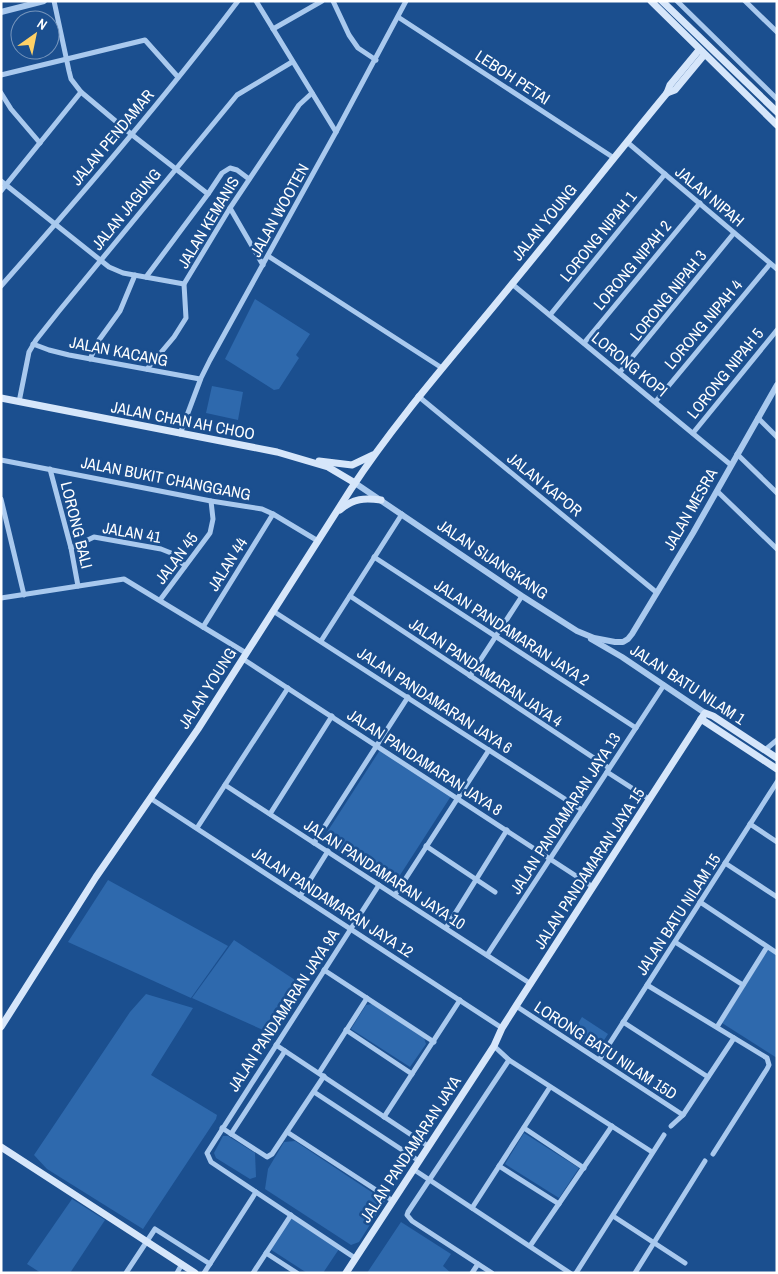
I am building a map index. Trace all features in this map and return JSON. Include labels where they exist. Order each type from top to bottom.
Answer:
[{"type":"main road","points":[[651,1],[692,30],[704,50],[727,64],[777,112]]},
{"type":"main road","points":[[662,1],[704,50],[777,125]]},
{"type":"main road","name":"JALAN YOUNG","points":[[1,1027],[96,877],[245,656],[375,453],[418,396],[512,284],[667,93],[670,85],[704,50]]},
{"type":"main road","name":"JALAN CHAN AH CHOO","points":[[1,398],[277,452],[328,467],[355,483]]},
{"type":"main road","points":[[299,458],[352,465],[375,453]]},
{"type":"main road","points":[[335,514],[344,506],[358,499],[381,500]]},
{"type":"main road","name":"JALAN BATU NILAM 1","points":[[703,716],[712,715],[777,758]]},
{"type":"main road","name":"JALAN BATU NILAM 1","points":[[703,716],[777,769]]},
{"type":"main road","name":"JALAN PANDAMARAN JAYA 15","points":[[496,1042],[502,1028],[703,716]]},
{"type":"main road","name":"JALAN PANDAMARAN JAYA","points":[[346,1273],[496,1042]]},
{"type":"main road","points":[[1,1147],[195,1273]]},
{"type":"street","points":[[1,12],[44,1]]},
{"type":"street","points":[[54,1],[65,59],[71,79],[81,92],[208,194]]},
{"type":"street","name":"JALAN PENDAMAR","points":[[1,286],[131,134],[238,1]]},
{"type":"street","points":[[256,1],[336,132]]},
{"type":"street","points":[[273,29],[322,1]]},
{"type":"street","points":[[333,1],[349,35],[358,48],[376,60]]},
{"type":"street","name":"JALAN WOOTEN","points":[[180,434],[200,379],[376,60],[406,1]]},
{"type":"street","points":[[745,1],[777,32]]},
{"type":"street","points":[[673,15],[681,2],[777,99]]},
{"type":"street","name":"LEBOH PETAI","points":[[398,17],[614,158]]},
{"type":"street","points":[[1,75],[145,40],[178,77]]},
{"type":"street","name":"JALAN JAGUNG","points":[[19,402],[26,364],[33,344],[100,260],[237,96],[292,62]]},
{"type":"street","points":[[1,191],[81,92]]},
{"type":"street","name":"JALAN KEMANIS","points":[[147,369],[186,318],[184,284],[230,208],[299,104],[312,93]]},
{"type":"street","points":[[1,94],[11,109],[40,143]]},
{"type":"street","name":"JALAN NIPAH","points":[[627,142],[777,269]]},
{"type":"street","points":[[146,277],[226,168],[237,170],[249,179]]},
{"type":"street","name":"LORONG NIPAH 1","points":[[550,315],[665,174]]},
{"type":"street","points":[[1,180],[114,270],[184,284]]},
{"type":"street","name":"LORONG NIPAH 2","points":[[584,342],[700,203]]},
{"type":"street","points":[[230,208],[263,265]]},
{"type":"street","name":"LORONG NIPAH 3","points":[[620,372],[734,233]]},
{"type":"street","points":[[268,256],[442,368]]},
{"type":"street","name":"LORONG NIPAH 4","points":[[656,401],[770,264]]},
{"type":"street","points":[[90,359],[100,340],[120,311],[134,275]]},
{"type":"street","name":"LORONG KOPI","points":[[512,284],[656,401],[731,465]]},
{"type":"street","name":"LORONG NIPAH 5","points":[[693,433],[777,330]]},
{"type":"street","name":"JALAN KACANG","points":[[33,344],[49,350],[90,359],[200,379]]},
{"type":"street","name":"JALAN MESRA","points":[[623,642],[632,634],[777,385]]},
{"type":"street","name":"JALAN KAPOR","points":[[418,396],[656,592]]},
{"type":"street","points":[[758,418],[777,437]]},
{"type":"street","points":[[737,454],[777,493]]},
{"type":"street","name":"JALAN BUKIT CHANGGANG","points":[[1,461],[262,509],[318,541]]},
{"type":"street","name":"LORONG BALI","points":[[50,469],[71,548],[78,586]]},
{"type":"street","name":"JALAN SIJANGKANG","points":[[355,483],[522,596],[584,634],[603,640],[623,642]]},
{"type":"street","points":[[717,491],[777,549]]},
{"type":"street","points":[[1,499],[24,595]]},
{"type":"street","name":"JALAN 45","points":[[160,600],[210,533],[213,526],[211,501]]},
{"type":"street","name":"JALAN 44","points":[[203,627],[273,514]]},
{"type":"street","points":[[321,641],[402,514]]},
{"type":"street","name":"JALAN 41","points":[[71,548],[94,537],[161,549],[171,553],[185,566]]},
{"type":"street","name":"JALAN PANDAMARAN JAYA 2","points":[[374,557],[636,728]]},
{"type":"street","name":"JALAN PANDAMARAN JAYA 8","points":[[1,598],[124,579],[203,627],[288,688],[593,887]]},
{"type":"street","name":"JALAN PANDAMARAN JAYA 4","points":[[350,596],[649,799]]},
{"type":"street","points":[[470,676],[522,596]]},
{"type":"street","name":"JALAN PANDAMARAN JAYA 6","points":[[274,611],[582,810]]},
{"type":"street","name":"JALAN BATU NILAM 1","points":[[584,634],[664,685],[703,716]]},
{"type":"street","name":"JALAN PANDAMARAN JAYA 13","points":[[487,955],[664,685]]},
{"type":"street","points":[[197,828],[288,688]]},
{"type":"street","points":[[314,842],[408,697]]},
{"type":"street","points":[[270,814],[332,716]]},
{"type":"street","points":[[765,750],[777,740]]},
{"type":"street","points":[[395,895],[489,750]]},
{"type":"street","name":"JALAN PANDAMARAN JAYA 10","points":[[225,785],[531,984]]},
{"type":"street","name":"JALAN BATU NILAM 15","points":[[599,1060],[776,785]]},
{"type":"street","name":"JALAN PANDAMARAN JAYA 12","points":[[150,798],[502,1028]]},
{"type":"street","points":[[750,824],[777,842]]},
{"type":"street","points":[[446,928],[507,830]]},
{"type":"street","points":[[426,846],[495,892]]},
{"type":"street","points":[[300,896],[328,851]]},
{"type":"street","points":[[725,863],[777,897]]},
{"type":"street","name":"JALAN PANDAMARAN JAYA 9A","points":[[256,1192],[212,1162],[208,1158],[208,1150],[379,884]]},
{"type":"street","points":[[700,902],[777,953]]},
{"type":"street","points":[[675,942],[743,985]]},
{"type":"street","points":[[718,1027],[768,946]]},
{"type":"street","points":[[324,970],[434,1042]]},
{"type":"street","points":[[647,985],[767,1058],[769,1065],[712,1154]]},
{"type":"street","points":[[222,1128],[267,1157],[272,1154],[314,1092],[321,1075],[366,998]]},
{"type":"street","points":[[384,1117],[460,1000]]},
{"type":"street","name":"LORONG BATU NILAM 15D","points":[[516,1006],[683,1115]]},
{"type":"street","points":[[624,1022],[708,1077]]},
{"type":"street","points":[[346,1030],[412,1074]]},
{"type":"street","points":[[671,1126],[683,1115],[734,1038]]},
{"type":"street","points":[[496,1042],[509,1060],[652,1152]]},
{"type":"street","points":[[276,1044],[428,1146]]},
{"type":"street","points":[[231,1134],[285,1051]]},
{"type":"street","points":[[492,1273],[407,1216],[509,1060]]},
{"type":"street","points":[[472,1208],[550,1087]]},
{"type":"street","points":[[314,1092],[419,1161]]},
{"type":"street","points":[[530,1246],[612,1126]]},
{"type":"street","points":[[524,1128],[584,1168]]},
{"type":"street","points":[[287,1132],[393,1201]]},
{"type":"street","points":[[576,1273],[664,1135]]},
{"type":"street","points":[[635,1273],[705,1161]]},
{"type":"street","points":[[499,1166],[559,1204]]},
{"type":"street","points":[[413,1169],[570,1273]]},
{"type":"street","points":[[204,1273],[256,1192],[356,1258]]},
{"type":"street","points":[[254,1273],[291,1215]]},
{"type":"street","points":[[613,1216],[685,1263]]},
{"type":"street","points":[[126,1273],[146,1241],[156,1229],[210,1264]]},
{"type":"street","points":[[266,1253],[297,1273]]},
{"type":"street","points":[[177,1273],[182,1264]]},
{"type":"street","points":[[472,1273],[478,1264]]},
{"type":"shaded area","points":[[255,299],[310,334],[296,355],[299,358],[279,389],[274,390],[225,359]]},
{"type":"shaded area","points":[[212,386],[243,392],[238,420],[206,413]]},
{"type":"shaded area","points":[[380,750],[451,796],[393,886],[322,840]]},
{"type":"shaded area","points":[[108,880],[228,946],[191,998],[68,942]]},
{"type":"shaded area","points":[[234,940],[295,980],[263,1030],[192,998]]},
{"type":"shaded area","points":[[768,950],[777,955],[777,1058],[722,1023]]},
{"type":"shaded area","points":[[146,994],[193,1008],[151,1075],[217,1115],[143,1229],[47,1169],[34,1155],[130,1012]]},
{"type":"shaded area","points":[[372,1004],[424,1038],[426,1044],[410,1067],[351,1029],[366,1005]]},
{"type":"shaded area","points":[[582,1017],[608,1034],[597,1051],[571,1035]]},
{"type":"shaded area","points":[[524,1133],[579,1168],[559,1198],[505,1164]]},
{"type":"shaded area","points":[[223,1136],[228,1136],[255,1153],[256,1177],[250,1179],[216,1158],[214,1153]]},
{"type":"shaded area","points":[[295,1141],[385,1201],[359,1242],[351,1245],[265,1189],[268,1169],[284,1142]]},
{"type":"shaded area","points":[[72,1199],[105,1220],[70,1273],[41,1273],[27,1264]]},
{"type":"shaded area","points":[[291,1218],[339,1249],[323,1273],[307,1273],[270,1249]]},
{"type":"shaded area","points":[[401,1222],[451,1254],[443,1266],[451,1273],[367,1273]]}]
